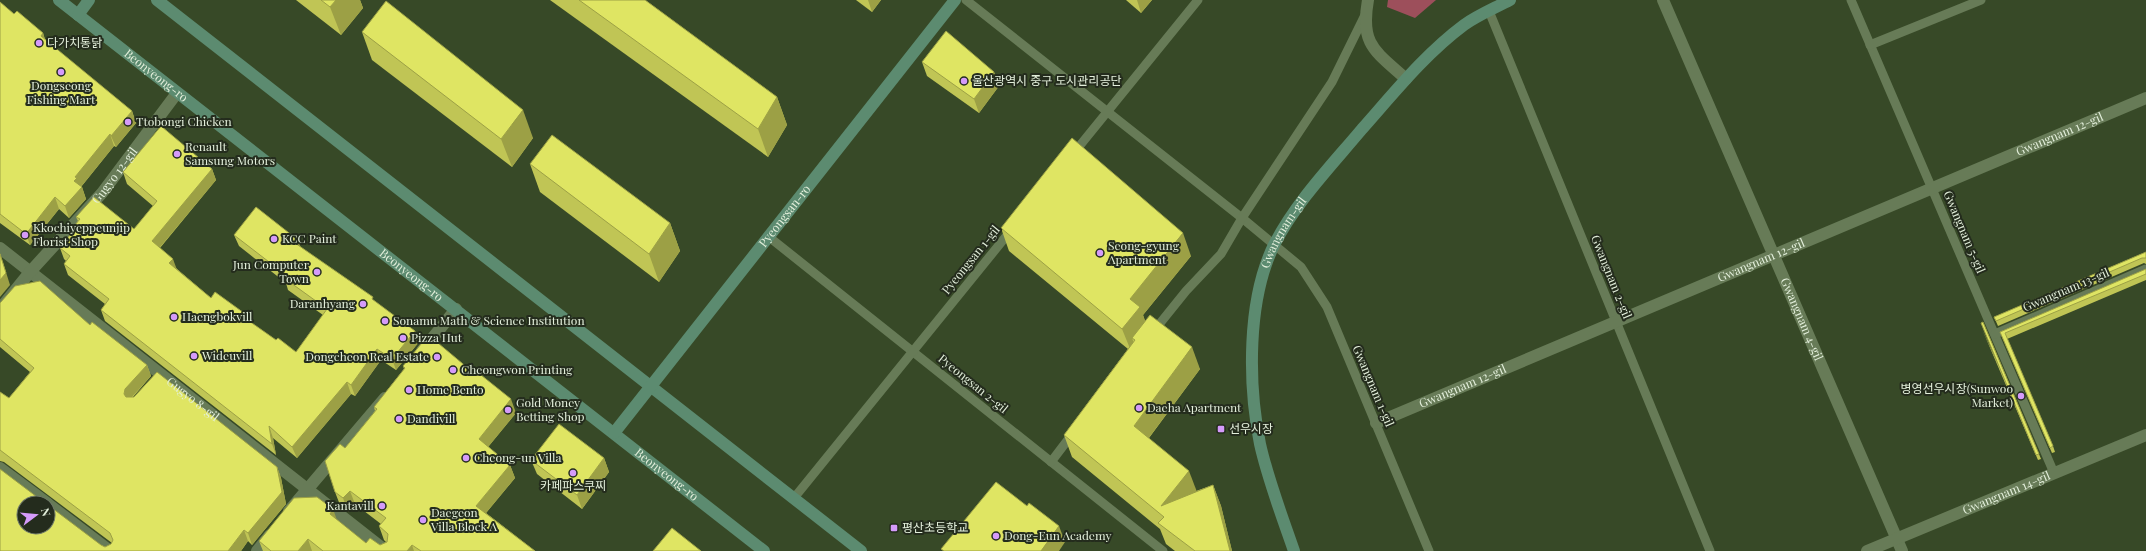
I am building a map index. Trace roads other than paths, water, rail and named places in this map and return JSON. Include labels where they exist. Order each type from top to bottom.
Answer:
[{"type":"main road","name":"Beonyeong-ro","points":[[59,0],[764,551]]},
{"type":"main road","points":[[78,15],[89,0]]},
{"type":"main road","points":[[157,0],[861,551]]},
{"type":"main road","name":"Pyeongsan-ro","points":[[614,433],[955,0]]},
{"type":"main road","name":"Gwangnam-gil","points":[[1294,551],[1270,481],[1260,444],[1255,408],[1252,363],[1255,320],[1261,283],[1274,246],[1302,201],[1406,79],[1445,40],[1466,24],[1510,0]]},
{"type":"street","points":[[1368,0],[1365,15],[1365,31],[1369,43],[1378,54],[1406,79]]},
{"type":"street","name":"Gwangnam 4-gil","points":[[1664,0],[1902,551]]},
{"type":"street","name":"Gugyo 12-gil","points":[[0,309],[30,272],[102,193],[177,93]]},
{"type":"street","name":"Gwangnam 12-gil","points":[[1376,423],[2146,98]]},
{"type":"street","name":"Gugyo 8-gil","points":[[0,248],[158,377],[386,551]]},
{"type":"street","points":[[413,363],[456,309]]},
{"type":"street","points":[[257,551],[306,489],[394,386]]},
{"type":"street","name":"Gwangnam 14-gil","points":[[1867,551],[1897,540],[2146,435]]},
{"type":"street","points":[[0,468],[35,495]]},
{"type":"street","points":[[56,511],[110,551]]},
{"type":"lane","name":"Gwangnam 1-gil","points":[[966,0],[1242,218],[1301,267],[1327,307],[1429,551]]},
{"type":"lane","points":[[1067,161],[1198,0]]},
{"type":"lane","name":"Gwangnam 5-gil","points":[[1851,0],[2054,473]]},
{"type":"lane","points":[[1870,45],[1981,0]]},
{"type":"lane","name":"Gwangnam 2-gil","points":[[1489,11],[1710,551]]},
{"type":"lane","points":[[1148,339],[1186,290],[1221,254],[1242,218],[1332,82],[1365,15]]},
{"type":"lane","name":"Pyeongsan 1-gil","points":[[794,498],[1017,222]]},
{"type":"lane","name":"Pyeongsan 2-gil","points":[[769,236],[1162,551]]},
{"type":"lane","name":"Gwangnam 13-gil","points":[[1995,334],[2146,269]]},
{"type":"lane","points":[[1051,462],[1080,425]]},
{"type":"place","name":"다가치통닭","points":[[39,43]]},
{"type":"place","name":"Dongseong Fishing Mart","points":[[61,72]]},
{"type":"place","name":"울산광역시 중구 도시관리공단","points":[[964,81]]},
{"type":"place","name":"Ttobongi Chicken","points":[[128,122]]},
{"type":"place","name":"Renault Samsung Motors","points":[[177,154]]},
{"type":"place","name":"Kkochiyeppeunjip Florist Shop","points":[[25,235]]},
{"type":"place","name":"KCC Paint","points":[[274,239]]},
{"type":"place","name":"Seong-gyung Apartment","points":[[1100,253]]},
{"type":"place","name":"Jun Computer Town","points":[[317,272]]},
{"type":"place","name":"Daranhyang","points":[[363,304]]},
{"type":"place","name":"Haengbokvill","points":[[174,317]]},
{"type":"place","name":"Sonamu Math & Science Institution","points":[[385,321]]},
{"type":"place","name":"Pizza Hut","points":[[403,338]]},
{"type":"place","name":"Wideuvill","points":[[194,356]]},
{"type":"place","name":"Dongcheon Real Estate","points":[[437,357]]},
{"type":"place","name":"Cheongwon Printing","points":[[453,370]]},
{"type":"place","name":"Home Bento","points":[[409,390]]},
{"type":"place","name":"병영선우시장(Sunwoo Market)","points":[[2021,396]]},
{"type":"place","name":"Daeha Apartment","points":[[1139,408]]},
{"type":"place","name":"Gold Money Betting Shop","points":[[508,410]]},
{"type":"place","name":"Dandivill","points":[[399,419]]},
{"type":"place","name":"선우시장","points":[[1221,429]]},
{"type":"place","name":"Cheong-un Villa","points":[[466,458]]},
{"type":"place","name":"카페파스쿠찌","points":[[573,473]]},
{"type":"place","name":"Kantavill","points":[[382,506]]},
{"type":"place","name":"Daegeon Villa Block A","points":[[423,520]]},
{"type":"place","name":"평산초등학교","points":[[894,528]]},
{"type":"place","name":"Dong-Eun Academy","points":[[996,536]]}]
